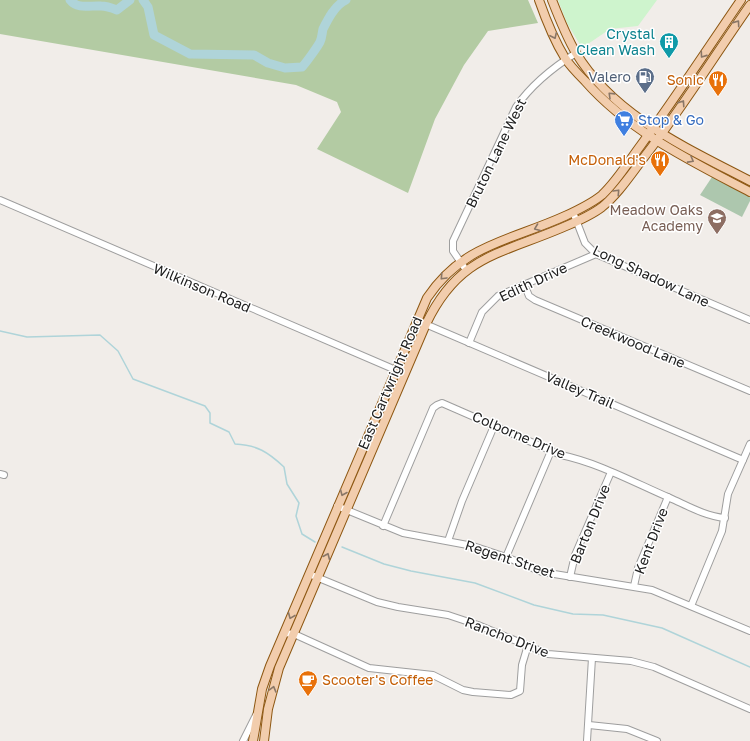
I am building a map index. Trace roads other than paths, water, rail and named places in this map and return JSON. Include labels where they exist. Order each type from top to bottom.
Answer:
[{"type":"main road","points":[[539,0],[566,59],[595,93],[615,111],[656,141],[750,192]]},
{"type":"main road","points":[[552,0],[576,53],[596,80],[613,97],[653,128],[750,181]]},
{"type":"main road","name":"East Cartwright Road","points":[[253,741],[256,713],[270,666],[416,320],[434,287],[460,261],[492,244],[540,227],[573,212],[602,195],[653,128],[741,0]]},
{"type":"main road","name":"East Cartwright Road","points":[[262,740],[269,704],[279,668],[426,324],[440,297],[458,277],[476,263],[503,250],[576,222],[602,207],[624,184],[662,133],[750,5]]},
{"type":"main road","points":[[716,37],[724,42]]},
{"type":"main road","points":[[709,170],[715,166],[733,174],[740,175]]},
{"type":"main road","points":[[259,702],[269,704]]},
{"type":"street","name":"Bruton Lane West","points":[[466,270],[452,251],[453,242],[516,107],[526,92],[544,75],[576,53]]},
{"type":"street","name":"Wilkinson Road","points":[[0,200],[405,374]]},
{"type":"street","name":"Long Shadow Lane","points":[[573,212],[585,244],[596,254],[750,320]]},
{"type":"street","name":"Edith Drive","points":[[469,343],[482,312],[498,296],[596,254]]},
{"type":"street","name":"Creekwood Lane","points":[[524,284],[529,296],[535,300],[750,391]]},
{"type":"street","name":"Valley Trail","points":[[416,320],[743,460]]},
{"type":"street","name":"Colborne Drive","points":[[383,526],[433,408],[437,405],[447,404],[551,451],[611,472],[704,513],[725,518]]},
{"type":"street","points":[[448,541],[462,501],[494,426]]},
{"type":"street","points":[[691,606],[722,532],[728,494],[750,444]]},
{"type":"street","points":[[506,556],[551,451]]},
{"type":"street","name":"Barton Drive","points":[[570,577],[575,555],[611,472]]},
{"type":"street","name":"Kent Drive","points":[[634,586],[638,568],[668,497]]},
{"type":"street","name":"Regent Street","points":[[338,506],[383,526],[403,533],[473,546],[506,556],[542,572],[652,590],[750,630]]},
{"type":"street","name":"Rancho Drive","points":[[309,574],[378,602],[456,617],[548,654],[631,661],[654,667],[750,709]]},
{"type":"street","points":[[284,633],[294,634],[369,668],[433,675],[463,690],[511,695],[520,691],[522,665],[528,645]]},
{"type":"street","points":[[587,741],[592,658]]},
{"type":"street","points":[[243,741],[256,713]]},
{"type":"street","points":[[588,725],[627,729],[657,741]]},
{"type":"waterway","points":[[70,0],[81,6],[103,6],[117,10],[130,0]]},
{"type":"waterway","points":[[143,0],[148,7],[154,35],[190,54],[254,55],[268,63],[285,68],[302,67],[320,42],[323,29],[332,13],[338,5],[346,0]]},
{"type":"waterway","points":[[0,331],[27,337],[100,335],[118,351],[133,379],[205,406],[210,413],[210,423],[229,432],[235,444],[250,446],[262,450],[284,467],[287,484],[299,503],[296,516],[302,534],[315,542]]},
{"type":"waterway","points":[[342,547],[384,564],[411,571],[475,583],[534,605],[573,614],[603,615],[662,628],[750,667]]},
{"type":"place","name":"Crystal Clean Wash","points":[[669,59]]},
{"type":"place","name":"Valero","points":[[645,94]]},
{"type":"place","name":"Sonic","points":[[718,97]]},
{"type":"place","name":"Stop & Go","points":[[624,137]]},
{"type":"place","name":"McDonald's","points":[[660,177]]},
{"type":"place","name":"Meadow Oaks Academy","points":[[717,235]]},
{"type":"place","name":"Scooter's Coffee","points":[[308,697]]}]
